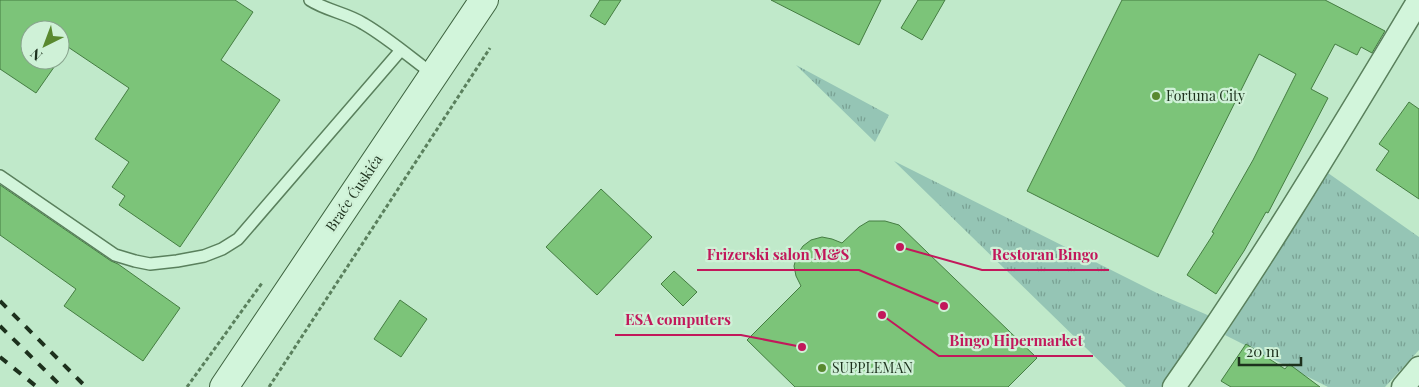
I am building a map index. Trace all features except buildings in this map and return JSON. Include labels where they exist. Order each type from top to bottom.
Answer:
[{"type":"main road","name":"Braće Ćuskića","points":[[224,387],[484,0]]},
{"type":"street","points":[[1174,387],[1246,282],[1318,168],[1419,0]]},
{"type":"street","points":[[1402,387],[1419,368]]},
{"type":"lane","points":[[310,0],[333,12],[347,15],[365,24],[434,75]]},
{"type":"lane","points":[[0,176],[115,255],[150,264],[204,256],[222,249],[238,239],[401,50]]},
{"type":"path","points":[[269,387],[490,48]]},
{"type":"green space","points":[[796,65],[889,115],[875,142]]},
{"type":"green space","points":[[894,161],[1157,293],[1212,317],[1161,387],[1126,387]]},
{"type":"green space","points":[[1328,173],[1419,237],[1419,350],[1385,387],[1328,387],[1225,335]]},
{"type":"railway","points":[[0,301],[86,387]]},
{"type":"railway","points":[[0,326],[62,387]]},
{"type":"railway","points":[[0,357],[37,387]]},
{"type":"place","name":"Fortuna City","points":[[1156,96]]},
{"type":"place","name":"Restoran Bingo","points":[[900,247]]},
{"type":"place","name":"Frizerski salon M&S","points":[[944,306]]},
{"type":"place","name":"Bingo Hipermarket","points":[[882,315]]},
{"type":"place","name":"ESA computers","points":[[802,347]]},
{"type":"place","name":"SUPPLEMAN","points":[[822,368]]}]
